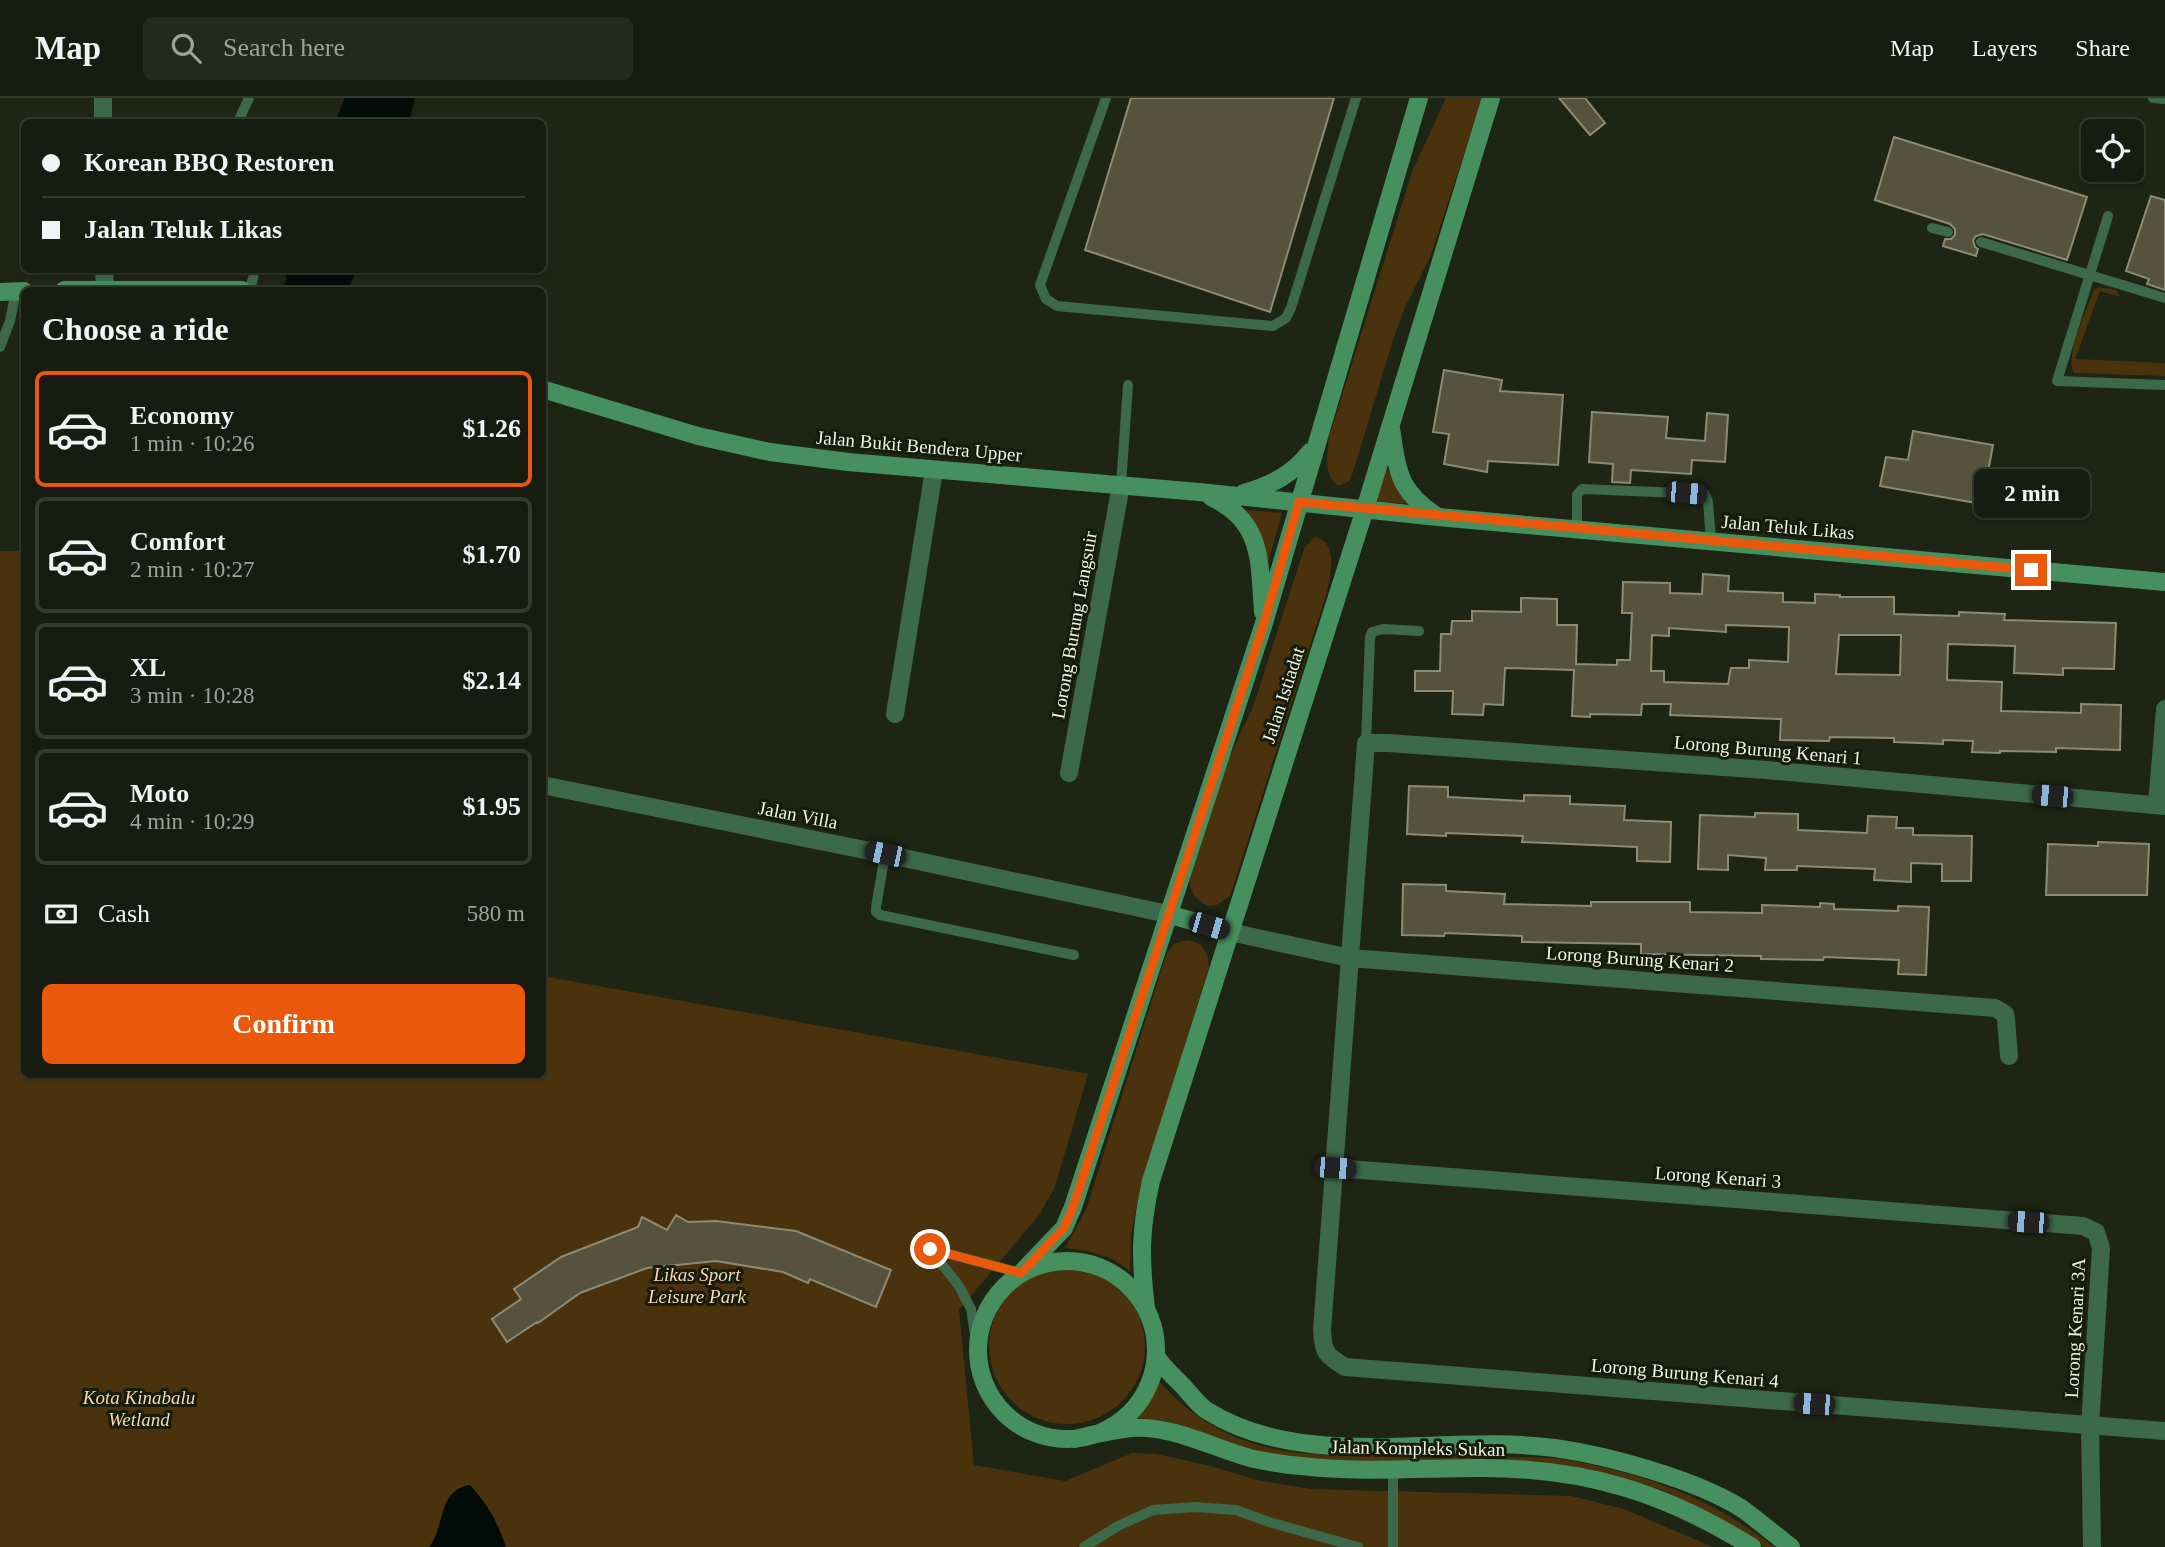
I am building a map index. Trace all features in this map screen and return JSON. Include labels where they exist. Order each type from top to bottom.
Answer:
[{"type":"main road","points":[[1021,1273],[1048,1262],[1077,1261],[1105,1269],[1128,1285],[1146,1308],[1156,1339],[1156,1356],[1149,1387],[1130,1413],[1104,1431],[1074,1439],[1044,1436],[1016,1424],[994,1403],[981,1376],[977,1347],[983,1317],[998,1292],[1021,1273],[1064,1228],[1073,1207],[1264,623],[1419,98]]},
{"type":"main road","name":"Jalan Istiadat","points":[[1146,1308],[1140,1262],[1144,1211],[1151,1181],[1365,509],[1491,98]]},
{"type":"main road","name":"Jalan Bukit Bendera Upper","points":[[546,390],[698,436],[770,452],[934,470],[1365,509]]},
{"type":"main road","points":[[1390,426],[1398,472],[1404,484],[1415,501],[1438,517]]},
{"type":"main road","points":[[1234,496],[1268,486],[1298,468],[1316,444]]},
{"type":"main road","points":[[1199,492],[1229,506],[1249,528],[1256,542],[1264,623]]},
{"type":"main road","name":"Jalan Teluk Likas","points":[[1365,509],[2165,582]]},
{"type":"main road","points":[[1168,914],[1230,932]]},
{"type":"main road","name":"Jalan Kompleks Sukan","points":[[1156,1356],[1162,1366],[1204,1409],[1254,1434],[1285,1441],[1342,1446],[1553,1448],[1617,1461],[1684,1482],[1740,1508],[1791,1547]]},
{"type":"main road","name":"Jalan Kompleks Sukan","points":[[1074,1439],[1132,1428],[1156,1430],[1197,1440],[1253,1459],[1341,1470],[1483,1468],[1595,1479],[1654,1496],[1683,1508],[1752,1547]]},
{"type":"street","points":[[103,98],[103,119]]},
{"type":"street","points":[[895,715],[934,470]]},
{"type":"street","name":"Lorong Burung Langsuir","points":[[1069,773],[1121,485]]},
{"type":"street","points":[[2161,806],[2165,709]]},
{"type":"street","points":[[1335,1168],[1366,743]]},
{"type":"street","name":"Lorong Burung Kenari 1","points":[[1366,743],[1766,770],[2161,806]]},
{"type":"street","name":"Jalan Villa","points":[[546,786],[1168,914]]},
{"type":"street","name":"Lorong Burung Kenari 2","points":[[1230,932],[1350,958],[1995,1008],[2005,1014],[2009,1056]]},
{"type":"street","name":"Lorong Kenari 3","points":[[1335,1168],[2083,1226],[2096,1232]]},
{"type":"street","name":"Lorong Burung Kenari 4","points":[[1335,1168],[1322,1329],[1323,1349],[1345,1367],[2165,1431]]},
{"type":"street","name":"Lorong Kenari 3A","points":[[2092,1547],[2090,1426],[2101,1248],[2096,1232]]},
{"type":"lane","points":[[239,119],[249,98]]},
{"type":"lane","points":[[1105,98],[1040,285],[1046,299],[1057,306],[1273,326],[1286,318],[1291,308],[1356,98]]},
{"type":"lane","points":[[2153,98],[2165,99]]},
{"type":"lane","points":[[2108,216],[2057,381],[2165,385]]},
{"type":"lane","points":[[1932,228],[1948,232]]},
{"type":"lane","points":[[1981,242],[2165,298]]},
{"type":"lane","points":[[0,347],[10,321],[13,292]]},
{"type":"lane","points":[[1121,485],[1128,384]]},
{"type":"lane","points":[[1577,529],[1577,495],[1581,489],[1705,494],[1711,541]]},
{"type":"lane","points":[[1366,743],[1372,632],[1383,629],[1419,631]]},
{"type":"lane","points":[[885,854],[876,907],[876,912],[880,915],[1074,955]]},
{"type":"lane","points":[[977,1347],[971,1309],[959,1286],[930,1249],[1021,1273]]},
{"type":"lane","points":[[1393,1471],[1393,1547]]},
{"type":"lane","points":[[1084,1547],[1153,1510],[1195,1507],[1236,1510],[1358,1547]]},
{"type":"green space","points":[[1446,98],[1482,98],[1431,255],[1405,307],[1394,337],[1352,475],[1349,481],[1339,486],[1328,471],[1329,437],[1412,172]]},
{"type":"green space","points":[[2098,287],[2116,290],[2120,297],[2100,291],[2075,359],[2165,363],[2165,376],[2074,373],[2074,346],[2093,292]]},
{"type":"green space","points":[[1387,468],[1398,490],[1413,504],[1378,502],[1377,497]]},
{"type":"green space","points":[[1238,509],[1282,513],[1266,570]]},
{"type":"green space","points":[[1316,537],[1323,540],[1330,553],[1331,569],[1327,592],[1230,896],[1217,905],[1208,906],[1194,895],[1189,879],[1224,769],[1253,707],[1304,549]]},
{"type":"green space","name":"Likas Sport Leisure Park","points":[[0,551],[21,551],[21,1078],[546,1078],[546,977],[1088,1074],[1055,1187],[1039,1215],[959,1310],[974,1465],[1065,1481],[1132,1453],[1156,1454],[1257,1480],[1310,1489],[1571,1496],[1624,1509],[1713,1547],[0,1547]]},
{"type":"green space","points":[[1187,940],[1204,949],[1209,967],[1140,1190],[1131,1234],[1130,1272],[1108,1257],[1065,1248],[1086,1210],[1166,955],[1174,944]]},
{"type":"green space","points":[[1067,1268],[1097,1274],[1122,1291],[1139,1316],[1145,1346],[1139,1376],[1122,1401],[1097,1418],[1067,1424],[1037,1418],[1012,1401],[995,1376],[989,1346],[995,1316],[1012,1291],[1037,1274]]},
{"type":"green space","points":[[1159,1381],[1188,1409],[1210,1424],[1233,1436],[1263,1446],[1316,1454],[1553,1458],[1583,1463],[1642,1478],[1697,1499],[1724,1513],[1774,1547],[1764,1547],[1736,1527],[1664,1491],[1632,1480],[1576,1468],[1360,1462],[1280,1456],[1166,1421],[1135,1417],[1146,1405]]},
{"type":"shaded area","points":[[345,98],[415,98],[410,119],[336,119]]},
{"type":"shaded area","points":[[285,273],[355,273],[349,287],[283,287]]},
{"type":"shaded area","points":[[470,1485],[492,1514],[506,1547],[429,1547],[447,1501],[459,1488]]},
{"type":"building","points":[[1131,98],[1334,98],[1270,312],[1085,250]]},
{"type":"building","points":[[1559,98],[1585,98],[1605,123],[1590,135]]},
{"type":"building","points":[[1894,137],[2087,197],[2067,260],[1983,234],[1973,240],[1978,249],[1976,256],[1943,246],[1945,239],[1951,239],[1955,235],[1955,229],[1950,224],[1875,200]]},
{"type":"building","points":[[2151,196],[2165,200],[2165,290],[2147,284],[2149,279],[2126,271]]},
{"type":"building","points":[[1444,370],[1502,380],[1500,391],[1563,395],[1558,465],[1488,461],[1487,472],[1444,464],[1449,434],[1433,432]]},
{"type":"building","points":[[1592,412],[1668,417],[1666,438],[1705,441],[1707,413],[1728,415],[1725,462],[1692,460],[1691,474],[1631,470],[1630,483],[1612,482],[1613,464],[1589,462]]},
{"type":"building","points":[[1913,431],[1993,445],[1982,504],[1880,486],[1886,457],[1908,460]]},
{"type":"building","points":[[1703,574],[1729,576],[1728,591],[1783,593],[1783,602],[1815,603],[1815,594],[1894,597],[1894,614],[1959,616],[1959,612],[2005,614],[2004,620],[2116,623],[2114,669],[2063,668],[2063,675],[2014,673],[2015,646],[1948,644],[1947,680],[2002,682],[2001,711],[2081,713],[2081,704],[2121,705],[2120,750],[2056,748],[2056,752],[2000,753],[1972,752],[1973,741],[1943,740],[1943,744],[1894,742],[1894,738],[1830,737],[1829,741],[1780,740],[1781,719],[1670,715],[1671,704],[1642,704],[1641,715],[1572,716],[1574,670],[1505,668],[1503,705],[1484,704],[1483,715],[1452,714],[1453,691],[1415,691],[1415,671],[1440,671],[1441,634],[1451,634],[1452,621],[1472,621],[1472,611],[1521,612],[1521,598],[1557,599],[1557,625],[1577,625],[1576,664],[1617,665],[1617,660],[1630,660],[1632,613],[1622,613],[1623,582],[1670,583],[1670,593],[1702,594]],"holes":[[[1726,625],[1789,627],[1788,662],[1749,660],[1749,668],[1731,668],[1728,684],[1664,682],[1664,671],[1651,671],[1652,635],[1669,636],[1669,628],[1726,632]],[[1839,635],[1901,635],[1900,675],[1836,674]]]},
{"type":"building","points":[[1409,786],[1448,787],[1448,797],[1524,801],[1524,795],[1570,796],[1570,804],[1625,806],[1624,820],[1671,822],[1670,862],[1637,861],[1637,847],[1522,842],[1523,836],[1407,834]]},
{"type":"building","points":[[1755,813],[1798,814],[1798,830],[1867,833],[1868,816],[1897,817],[1896,828],[1913,828],[1913,835],[1972,836],[1971,881],[1942,881],[1942,864],[1911,863],[1911,882],[1874,880],[1875,869],[1797,866],[1797,870],[1765,870],[1766,858],[1728,855],[1728,870],[1698,869],[1700,815],[1755,817]]},
{"type":"building","points":[[2098,842],[2149,844],[2147,895],[2046,895],[2048,844],[2098,846]]},
{"type":"building","points":[[1403,884],[1446,885],[1446,891],[1505,894],[1504,904],[1591,906],[1591,902],[1690,902],[1690,912],[1762,913],[1762,905],[1820,907],[1820,903],[1834,904],[1834,909],[1898,911],[1898,906],[1929,907],[1926,975],[1898,974],[1899,960],[1824,957],[1823,960],[1761,959],[1761,956],[1641,954],[1641,944],[1522,942],[1522,936],[1445,933],[1444,936],[1402,935]]},
{"type":"building","points":[[676,1215],[688,1222],[716,1221],[796,1231],[891,1270],[876,1307],[810,1279],[808,1283],[783,1272],[716,1261],[647,1268],[580,1293],[507,1342],[492,1319],[521,1299],[514,1289],[561,1257],[638,1227],[642,1217],[667,1230]]},
{"type":"route","points":[[930,1249],[1021,1273],[1064,1228],[1264,623],[1299,502],[2031,570]]},
{"type":"park label","name":"Kota Kinabalu Wetland","points":[[139,1408]]}]
